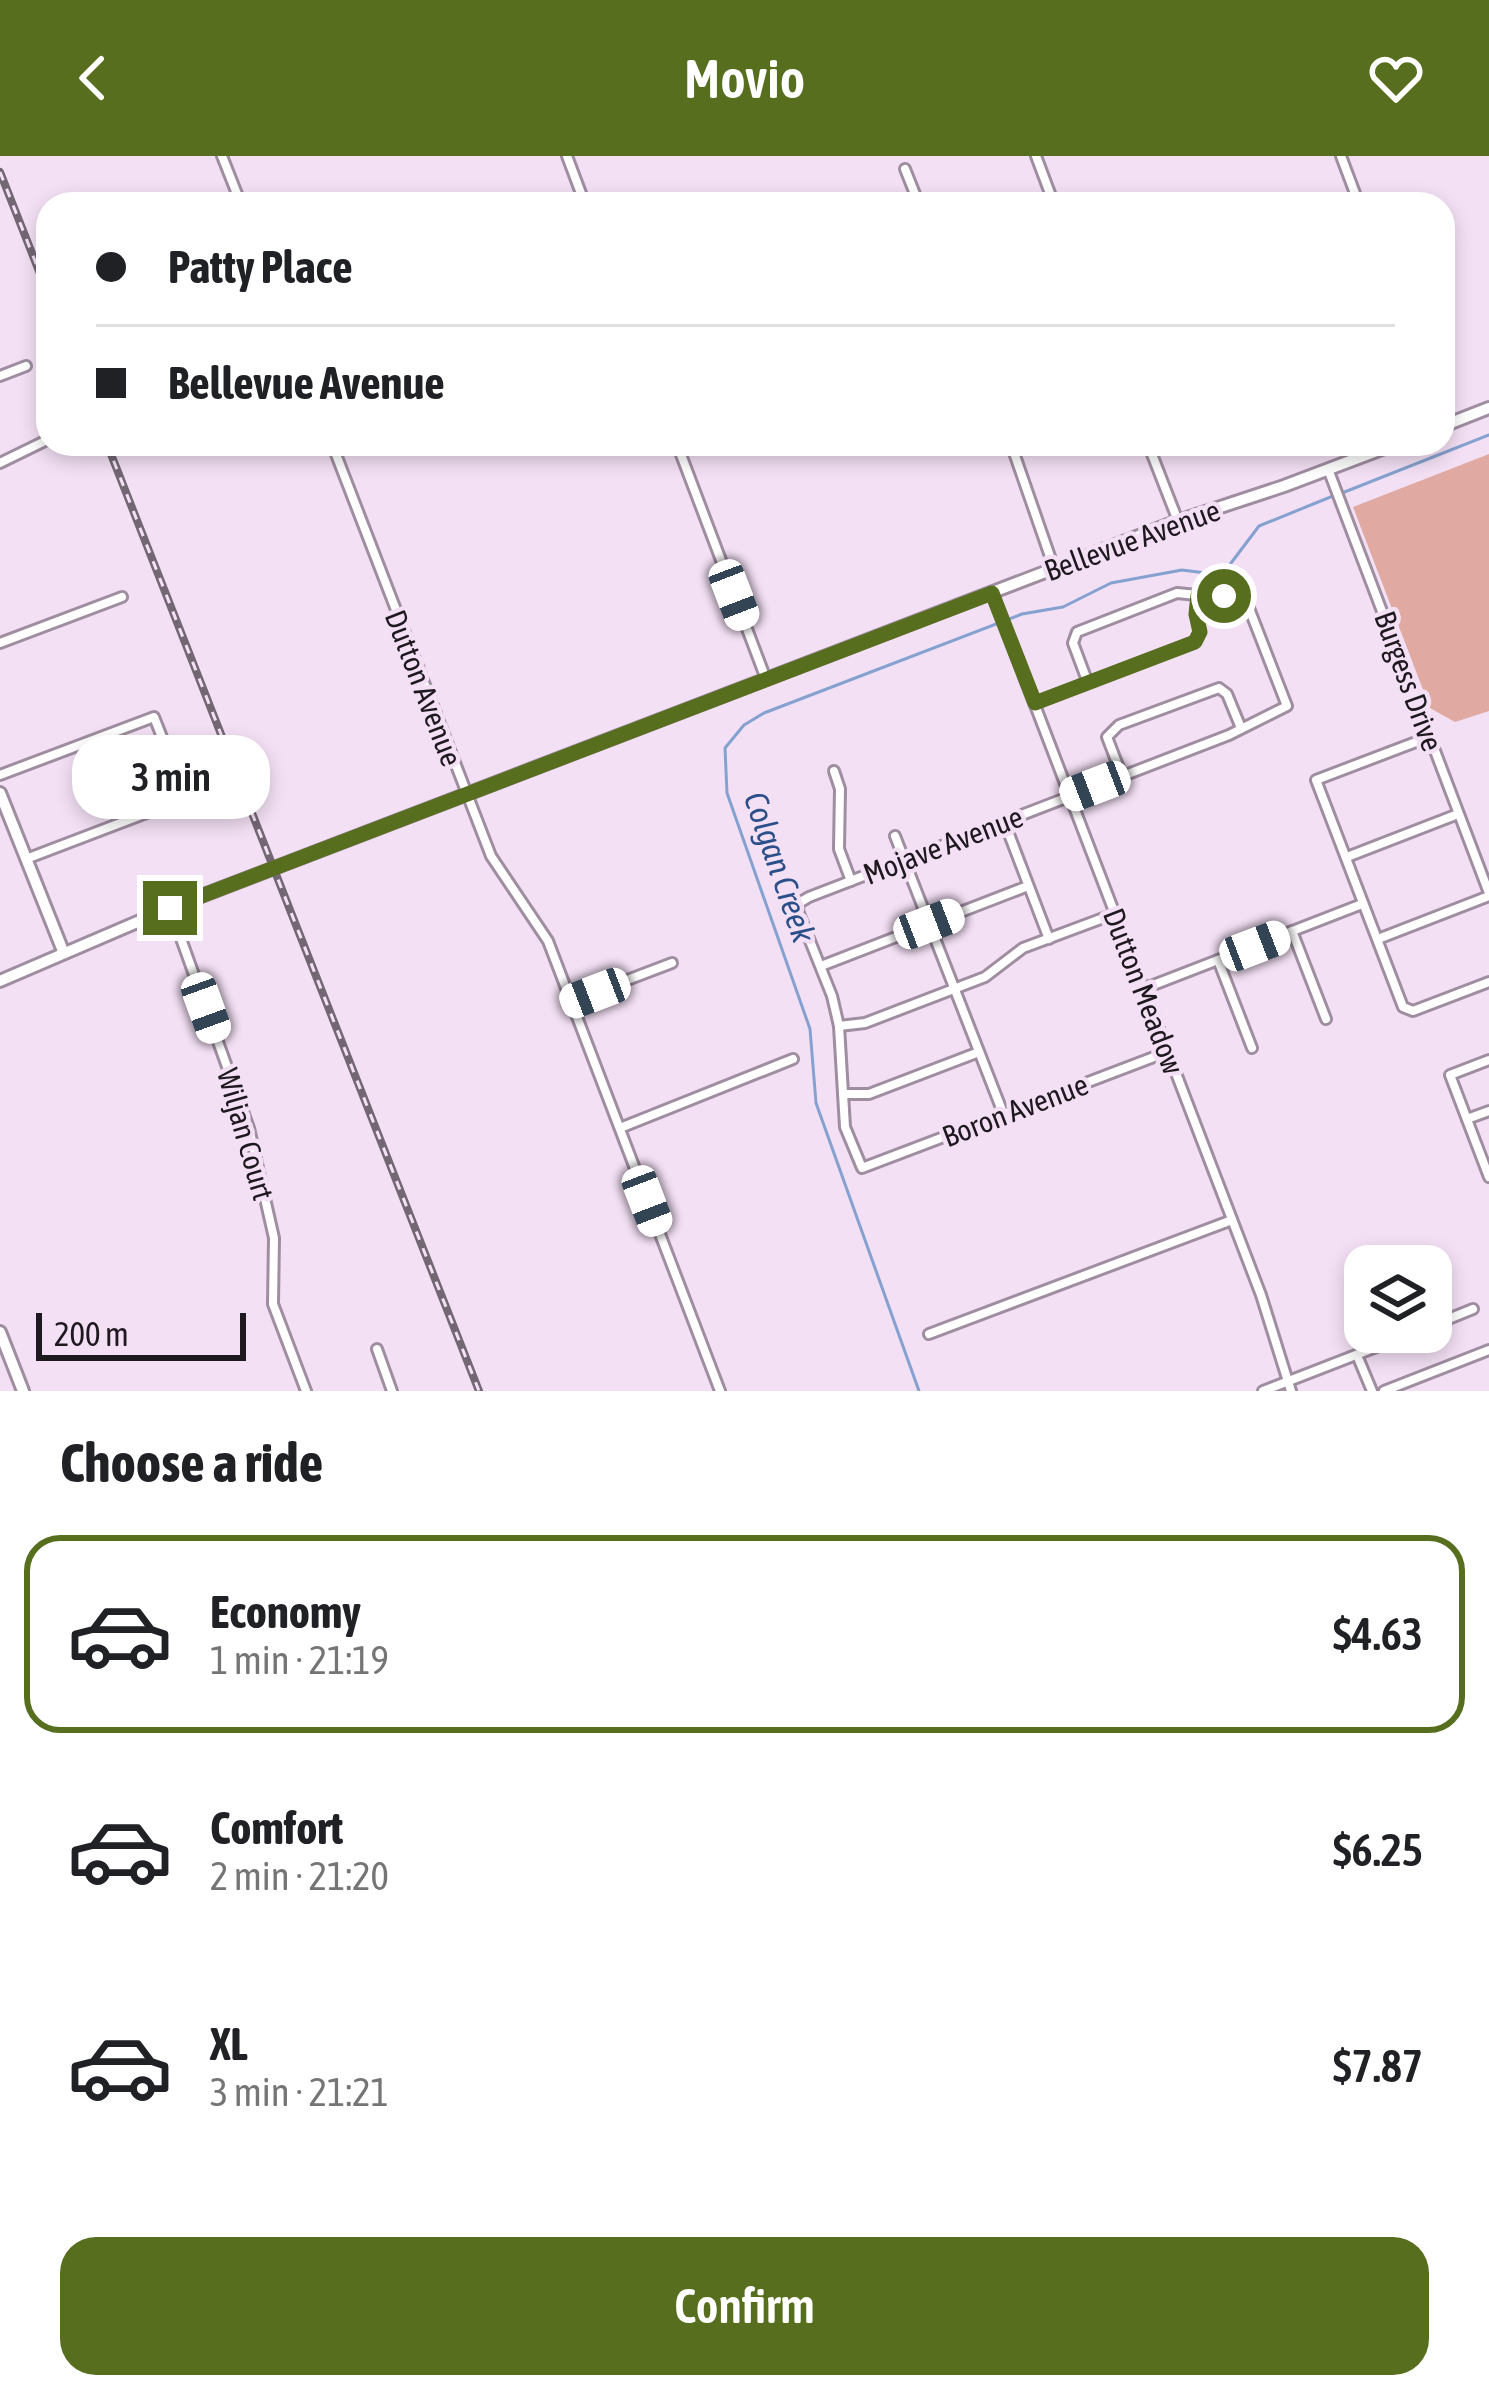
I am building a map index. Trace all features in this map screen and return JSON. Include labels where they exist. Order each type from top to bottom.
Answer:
[{"type":"street","points":[[222,156],[236,192]]},
{"type":"street","points":[[567,156],[580,192]]},
{"type":"street","points":[[1036,156],[1050,192]]},
{"type":"street","points":[[1341,156],[1354,192]]},
{"type":"street","points":[[905,169],[914,192]]},
{"type":"street","points":[[0,376],[26,366]]},
{"type":"street","points":[[1455,421],[1489,408]]},
{"type":"street","points":[[0,463],[36,445]]},
{"type":"street","name":"Dutton Avenue","points":[[337,456],[490,856],[548,940],[720,1391]]},
{"type":"street","points":[[682,456],[766,679]]},
{"type":"street","points":[[1015,456],[1054,568]]},
{"type":"street","points":[[1153,456],[1178,521]]},
{"type":"street","name":"Bellevue Avenue","points":[[0,981],[170,908],[1178,521],[1364,456]]},
{"type":"street","name":"Burgess Drive","points":[[1328,470],[1489,894]]},
{"type":"street","name":"Dutton Meadow","points":[[992,593],[1271,1322],[1290,1386]]},
{"type":"street","name":"Mojave Avenue","points":[[821,966],[798,911],[799,902],[1287,706],[1244,599],[1236,594],[1198,595]]},
{"type":"street","points":[[1035,703],[1088,683],[1195,642],[1200,632],[1198,595],[1168,595],[1077,632],[1073,643],[1088,683]]},
{"type":"street","points":[[0,643],[122,597]]},
{"type":"street","points":[[1122,776],[1107,737],[1119,725],[1220,688],[1241,728]]},
{"type":"street","points":[[0,775],[154,717],[186,798],[26,859]]},
{"type":"street","points":[[1429,737],[1316,781],[1400,1003],[1407,1011],[1489,982]]},
{"type":"street","points":[[834,771],[840,789],[839,849],[850,881]]},
{"type":"street","points":[[0,794],[63,951]]},
{"type":"street","points":[[1347,857],[1459,814]]},
{"type":"street","points":[[1004,820],[1048,939]]},
{"type":"street","points":[[895,836],[1003,1113]]},
{"type":"street","points":[[979,1052],[868,1094],[843,1094],[838,1026],[821,966],[1028,886]]},
{"type":"street","points":[[1378,939],[1489,894]]},
{"type":"street","points":[[1143,989],[1362,904]]},
{"type":"street","name":"Wiljan Court","points":[[170,908],[249,1128],[274,1238],[272,1296],[306,1391]]},
{"type":"street","points":[[838,1026],[865,1023],[986,977],[1023,949],[1114,914]]},
{"type":"street","points":[[1292,931],[1327,1019]]},
{"type":"street","points":[[1218,960],[1252,1048]]},
{"type":"street","points":[[572,1001],[672,963]]},
{"type":"street","name":"Boron Avenue","points":[[843,1094],[845,1127],[862,1168],[1167,1052]]},
{"type":"street","points":[[620,1128],[794,1059]]},
{"type":"street","points":[[1489,1060],[1450,1075],[1489,1177]]},
{"type":"street","points":[[1467,1118],[1489,1111]]},
{"type":"street","points":[[929,1334],[1232,1220]]},
{"type":"street","points":[[1452,1317],[1472,1309]]},
{"type":"street","points":[[0,1332],[23,1391]]},
{"type":"street","points":[[376,1349],[392,1391]]},
{"type":"street","points":[[1384,1391],[1489,1349]]},
{"type":"street","points":[[1263,1391],[1290,1386],[1366,1353]]},
{"type":"street","points":[[1359,1360],[1372,1391]]},
{"type":"shaded area","points":[[1489,454],[1489,711],[1455,722],[1430,708],[1353,507]]},
{"type":"waterway","name":"Colgan Creek","points":[[1455,448],[1489,435]]},
{"type":"waterway","name":"Colgan Creek","points":[[1342,493],[1436,456]]},
{"type":"waterway","name":"Colgan Creek","points":[[919,1391],[816,1103],[810,1029],[727,793],[725,748],[744,725],[764,713],[1022,614],[1063,607],[1111,583],[1182,570],[1222,575],[1259,526],[1333,496]]},
{"type":"railway","points":[[0,172],[36,264]]},
{"type":"railway","points":[[112,456],[479,1391]]},
{"type":"route","points":[[170,908],[992,593],[1035,703],[1195,642],[1200,632],[1198,595],[1224,596]]}]
